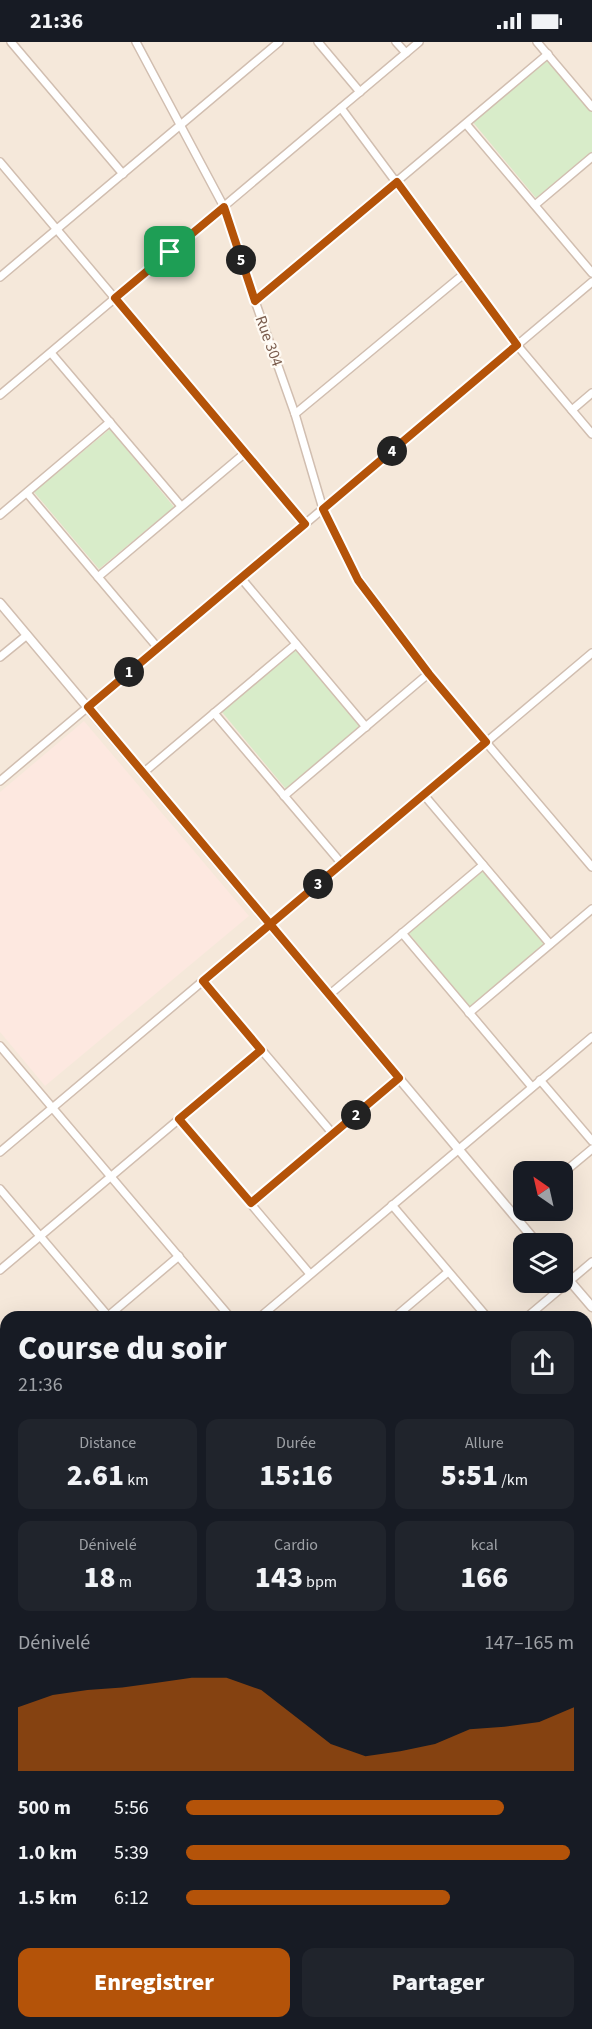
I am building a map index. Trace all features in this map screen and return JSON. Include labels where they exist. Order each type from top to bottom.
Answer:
[{"type":"street","points":[[11,42],[123,174]]},
{"type":"street","name":"Rue 304","points":[[136,42],[224,207],[295,414],[323,509],[358,580],[429,674],[592,867]]},
{"type":"street","points":[[0,277],[279,42]]},
{"type":"street","points":[[318,42],[360,92]]},
{"type":"street","points":[[396,42],[406,53]]},
{"type":"street","points":[[0,395],[419,42]]},
{"type":"street","points":[[537,42],[592,107]]},
{"type":"street","points":[[255,301],[548,54]]},
{"type":"street","points":[[341,108],[517,345],[592,434]]},
{"type":"street","points":[[466,124],[592,273]]},
{"type":"street","points":[[535,205],[592,157]]},
{"type":"street","points":[[0,162],[305,524]]},
{"type":"street","points":[[295,414],[465,273]]},
{"type":"street","points":[[0,781],[592,282]]},
{"type":"street","points":[[51,352],[181,506]]},
{"type":"street","points":[[572,410],[592,393]]},
{"type":"street","points":[[0,515],[110,422]]},
{"type":"street","points":[[98,577],[245,453]]},
{"type":"street","points":[[27,492],[158,648]]},
{"type":"street","points":[[241,578],[366,727]]},
{"type":"street","points":[[0,603],[513,1214]]},
{"type":"street","points":[[0,657],[27,635]]},
{"type":"street","points":[[143,773],[296,644]]},
{"type":"street","points":[[0,1152],[592,653]]},
{"type":"street","points":[[284,796],[429,674]]},
{"type":"street","points":[[214,713],[342,864]]},
{"type":"street","points":[[424,795],[550,944]]},
{"type":"street","points":[[329,995],[483,865]]},
{"type":"street","points":[[469,1013],[592,909]]},
{"type":"street","points":[[402,933],[532,1087]]},
{"type":"street","points":[[203,981],[333,1134]]},
{"type":"street","points":[[267,1311],[592,1037]]},
{"type":"street","points":[[0,1046],[225,1311]]},
{"type":"street","points":[[0,1270],[261,1050]]},
{"type":"street","points":[[251,1203],[399,1078]]},
{"type":"street","points":[[540,1080],[592,1141]]},
{"type":"street","points":[[179,1119],[310,1274]]},
{"type":"street","points":[[573,1165],[592,1149]]},
{"type":"street","points":[[0,1189],[102,1311]]},
{"type":"street","points":[[392,1205],[481,1311]]},
{"type":"street","points":[[519,1221],[529,1233]]},
{"type":"street","points":[[114,1311],[179,1256]]},
{"type":"street","points":[[573,1278],[592,1262]]},
{"type":"street","points":[[402,1311],[448,1272]]},
{"type":"street","points":[[573,1285],[592,1307]]},
{"type":"street","points":[[534,1311],[556,1293]]},
{"type":"shaded area","points":[[0,42],[592,42],[592,1311],[0,1311]]},
{"type":"shaded area","points":[[84,721],[249,916],[45,1086],[0,1032],[0,792]]},
{"type":"green space","points":[[547,59],[592,112],[592,152],[536,198],[472,121]]},
{"type":"green space","points":[[110,429],[174,507],[99,569],[34,492]]},
{"type":"green space","points":[[297,649],[361,727],[286,789],[222,712]]},
{"type":"green space","points":[[483,869],[547,946],[472,1009],[407,931]]},
{"type":"route","points":[[170,252],[115,298],[305,524],[88,707],[167,801],[270,924],[399,1078],[251,1203],[179,1119],[261,1050],[203,981],[270,924],[486,742],[429,674],[358,580],[323,509],[517,345],[397,182],[255,301],[224,207],[170,252]]}]
